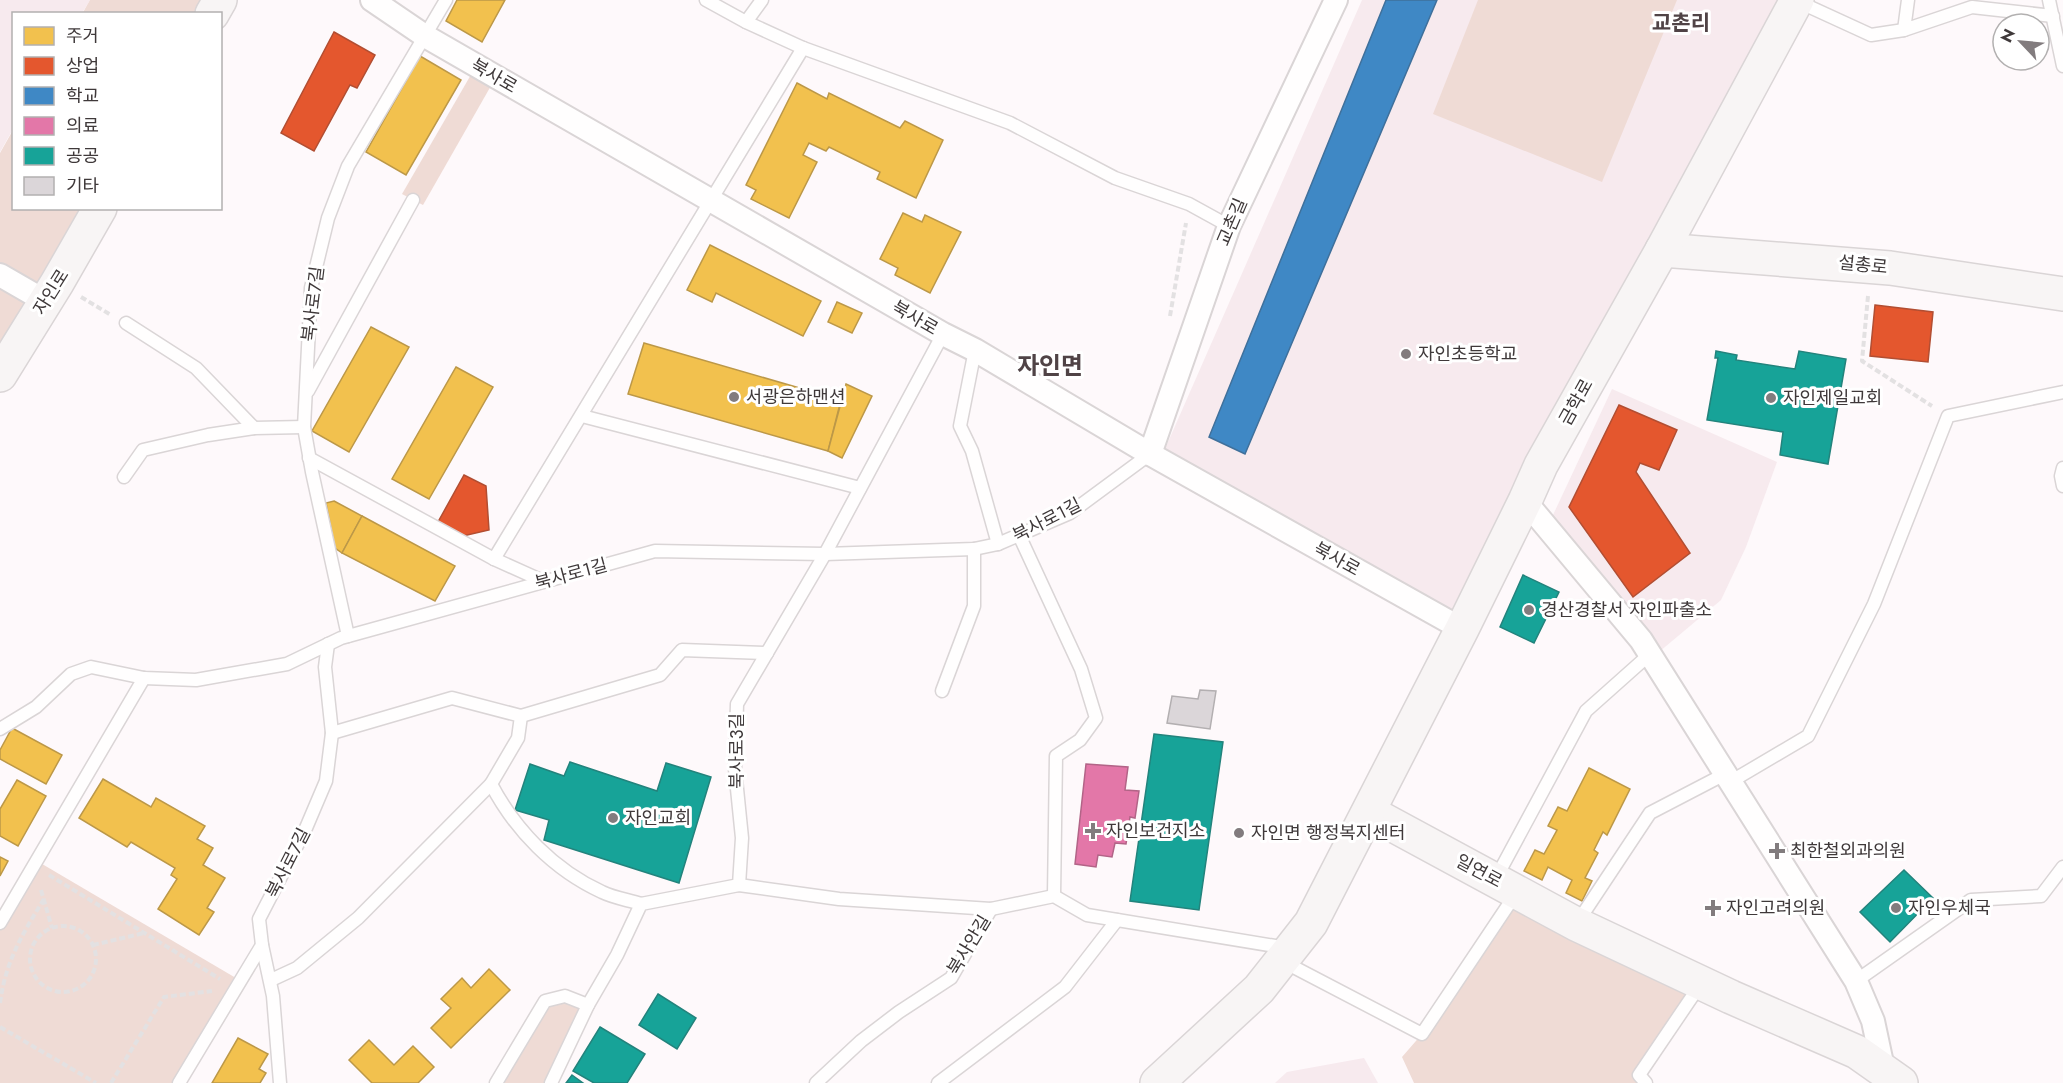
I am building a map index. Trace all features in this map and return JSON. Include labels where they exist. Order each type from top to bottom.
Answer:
[{"type":"street","name":"북사로","points":[[372,0],[425,36],[943,334],[975,350],[1150,454],[1462,629]]},
{"type":"street","name":"교촌길","points":[[1150,454],[1228,226],[1336,0]]},
{"type":"street","name":"금학로","points":[[1369,812],[1526,501],[1541,465],[1662,250],[1797,0]]},
{"type":"street","name":"자인로","points":[[0,375],[99,210]]},
{"type":"street","name":"설총로","points":[[1662,250],[1871,266],[2063,294]]},
{"type":"street","points":[[0,275],[51,292]]},
{"type":"street","points":[[1526,501],[1641,640],[1856,981],[1873,1021],[1886,1078]]},
{"type":"street","points":[[1157,1083],[1259,989],[1287,955],[1311,923],[1369,812]]},
{"type":"street","name":"일연로","points":[[1369,812],[1576,924],[1701,983],[1857,1052],[1886,1078]]},
{"type":"lane","name":"북사로7길","points":[[348,636],[304,427],[311,288],[328,218],[348,166],[446,0]]},
{"type":"lane","points":[[706,0],[746,22],[803,48],[1010,123],[1115,178],[1189,204],[1228,226]]},
{"type":"lane","points":[[746,22],[762,0]]},
{"type":"lane","points":[[1797,0],[1871,35],[1904,30],[1972,7],[2053,16]]},
{"type":"lane","points":[[1904,30],[1908,0]]},
{"type":"lane","points":[[2049,0],[2063,66]]},
{"type":"lane","points":[[494,559],[803,48]]},
{"type":"lane","points":[[307,392],[413,200]]},
{"type":"lane","points":[[126,323],[196,368],[254,428]]},
{"type":"lane","name":"북사로3길","points":[[739,885],[742,838],[735,769],[737,704],[825,554],[943,334]]},
{"type":"lane","points":[[975,350],[960,426],[972,451],[998,544]]},
{"type":"lane","points":[[1576,924],[1650,813],[1727,778],[1808,736],[1874,604],[1948,416],[2063,392]]},
{"type":"lane","points":[[582,416],[860,488]]},
{"type":"lane","points":[[123,477],[143,450],[208,435],[254,428],[304,427]]},
{"type":"lane","name":"북사로1길","points":[[0,729],[36,707],[71,674],[91,667],[144,678],[196,680],[287,664],[348,636],[655,551],[825,554],[974,549],[998,544],[1070,513],[1150,454]]},
{"type":"lane","points":[[309,458],[494,559],[543,581]]},
{"type":"lane","points":[[2063,468],[2063,486]]},
{"type":"lane","points":[[1019,535],[1081,669],[1096,718],[1080,741],[1056,756],[1054,896],[1087,915],[1218,938],[1287,955],[1422,1034],[1507,886],[1586,711],[1650,654]]},
{"type":"lane","points":[[942,691],[974,606],[974,549]]},
{"type":"lane","name":"북사로7길","points":[[280,1083],[271,980],[262,945],[259,919],[306,828],[326,781],[332,733],[325,667],[328,644]]},
{"type":"lane","points":[[332,733],[452,698],[522,716],[660,675],[682,650],[767,653]]},
{"type":"lane","points":[[0,923],[144,678]]},
{"type":"lane","points":[[271,980],[297,968],[358,918],[491,784],[518,738],[522,716]]},
{"type":"lane","points":[[491,784],[504,809],[530,840],[566,871],[602,892],[641,904],[739,885],[838,899],[991,909]]},
{"type":"lane","points":[[1856,981],[1971,900],[2041,896],[2063,867]]},
{"type":"lane","name":"북사안길","points":[[816,1083],[861,1041],[899,1012],[951,978],[991,909],[1054,896]]},
{"type":"lane","points":[[551,1083],[588,1005],[617,955],[641,904]]},
{"type":"lane","points":[[938,1083],[1065,987],[1117,920]]},
{"type":"lane","points":[[179,1083],[262,945]]},
{"type":"lane","points":[[1646,1083],[1639,1075],[1701,983]]},
{"type":"lane","points":[[496,1083],[545,1001],[565,996],[588,1005]]},
{"type":"path","points":[[1871,266],[1862,361],[1948,416]]},
{"type":"path","points":[[51,292],[126,323]]},
{"type":"path","points":[[34,866],[52,928]]},
{"type":"path","points":[[34,866],[236,988]]},
{"type":"path","points":[[0,1003],[3,983],[13,951],[44,899]]},
{"type":"path","points":[[58,925],[79,929],[93,945],[96,956],[95,967],[83,985],[73,990],[62,992],[51,990],[34,976],[30,966],[32,945],[39,936],[52,928],[58,925]]},
{"type":"path","points":[[93,945],[144,933]]},
{"type":"path","points":[[111,1083],[164,997],[236,988]]},
{"type":"path","points":[[0,1027],[96,1083]]},
{"type":"shaded area","points":[[0,0],[90,0],[83,12],[12,12],[12,131],[0,152]]},
{"type":"shaded area","points":[[90,0],[221,0],[214,12],[83,12]]},
{"type":"shaded area","name":"자인초등학교","points":[[1362,0],[1788,0],[1462,629],[1161,458]]},
{"type":"shaded area","points":[[1478,0],[1677,0],[1602,182],[1433,114]]},
{"type":"shaded area","points":[[476,66],[496,77],[423,205],[402,194]]},
{"type":"shaded area","points":[[12,132],[12,210],[96,210],[0,370],[0,153]]},
{"type":"shaded area","points":[[1612,389],[1777,462],[1746,547],[1721,600],[1653,657],[1553,515]]},
{"type":"shaded area","points":[[37,861],[241,981],[179,1083],[0,1083],[0,923]]},
{"type":"shaded area","points":[[1518,892],[1701,983],[1640,1075],[1646,1083],[1414,1083],[1402,1057],[1422,1034]]},
{"type":"shaded area","points":[[565,996],[588,1005],[551,1083],[496,1083],[545,1001]]},
{"type":"shaded area","points":[[1364,1058],[1378,1083],[1275,1083],[1287,1072]]},
{"type":"building: 주거","points":[[457,0],[505,0],[482,42],[446,21]]},
{"type":"building: 주거","points":[[420,56],[461,80],[406,175],[366,152]]},
{"type":"building: 주거","points":[[797,83],[827,99],[829,93],[900,128],[905,121],[943,140],[916,198],[877,179],[880,172],[829,147],[826,151],[809,143],[803,155],[817,162],[789,218],[751,199],[756,190],[746,185]]},
{"type":"building: 주거","points":[[903,213],[922,222],[925,215],[961,232],[930,293],[895,275],[898,268],[880,259]]},
{"type":"building: 주거","points":[[710,245],[821,301],[803,336],[716,293],[712,302],[687,290]]},
{"type":"building: 주거","points":[[837,302],[862,313],[852,333],[828,322]]},
{"type":"building: 주거","points":[[371,327],[409,347],[349,452],[312,431]]},
{"type":"building: 주거","name":"서광은하맨션","points":[[644,343],[841,400],[828,451],[628,394]]},
{"type":"building: 주거","points":[[456,367],[493,387],[429,499],[392,479]]},
{"type":"building: 주거","points":[[846,384],[872,396],[842,458],[828,451]]},
{"type":"building: 주거","points":[[334,501],[362,516],[342,553],[335,548],[326,503]]},
{"type":"building: 주거","points":[[362,516],[455,566],[435,601],[342,553]]},
{"type":"building: 주거","points":[[12,728],[62,755],[46,784],[0,759],[0,750]]},
{"type":"building: 주거","points":[[1589,768],[1630,789],[1607,835],[1603,832],[1594,850],[1598,853],[1585,878],[1592,881],[1582,901],[1566,893],[1572,880],[1548,867],[1542,880],[1524,871],[1535,850],[1544,854],[1557,830],[1548,826],[1558,807],[1567,811]]},
{"type":"building: 주거","points":[[103,779],[151,807],[156,798],[205,826],[197,839],[213,848],[203,865],[225,878],[207,908],[214,912],[199,935],[158,909],[177,879],[171,875],[175,868],[131,842],[127,847],[79,818]]},
{"type":"building: 주거","points":[[17,780],[46,796],[18,846],[0,836],[0,809]]},
{"type":"building: 주거","points":[[0,857],[8,861],[0,876]]},
{"type":"building: 주거","points":[[489,969],[510,990],[451,1048],[431,1028],[451,1008],[441,999],[462,978],[471,988]]},
{"type":"building: 주거","points":[[238,1038],[268,1054],[259,1069],[266,1073],[260,1083],[212,1083]]},
{"type":"building: 주거","points":[[369,1040],[394,1065],[413,1046],[434,1067],[418,1083],[372,1083],[349,1060]]},
{"type":"building: 상업","points":[[334,32],[375,55],[357,88],[350,85],[314,151],[281,133]]},
{"type":"building: 상업","points":[[1875,305],[1933,312],[1928,362],[1870,356]]},
{"type":"building: 상업","points":[[1619,405],[1677,430],[1659,470],[1640,463],[1636,472],[1690,553],[1633,597],[1569,507]]},
{"type":"building: 상업","points":[[464,475],[486,486],[489,530],[463,536],[438,522]]},
{"type":"building: 학교","points":[[1386,0],[1437,0],[1245,454],[1209,437]]},
{"type":"building: 의료","points":[[1086,764],[1128,767],[1125,790],[1139,791],[1135,818],[1130,817],[1126,844],[1115,843],[1112,857],[1098,855],[1096,867],[1075,864]]},
{"type":"building: 공공","points":[[1716,351],[1737,355],[1736,360],[1795,369],[1799,351],[1846,359],[1828,464],[1780,455],[1783,432],[1707,420],[1718,358],[1715,358]]},
{"type":"building: 공공","name":"경산경찰서 자인파출소","points":[[1523,575],[1559,592],[1534,643],[1500,627]]},
{"type":"building: 공공","points":[[1154,734],[1223,742],[1199,910],[1130,901]]},
{"type":"building: 공공","points":[[570,762],[657,791],[666,763],[711,777],[679,883],[544,840],[549,820],[515,810],[530,764],[564,776]]},
{"type":"building: 공공","points":[[1904,870],[1933,898],[1890,942],[1860,912]]},
{"type":"building: 공공","points":[[658,994],[696,1018],[677,1049],[639,1025]]},
{"type":"building: 공공","points":[[600,1027],[645,1054],[627,1083],[594,1083],[573,1071]]},
{"type":"building: 공공","points":[[572,1075],[583,1083],[566,1083]]},
{"type":"building: 기타","points":[[1200,690],[1216,691],[1210,729],[1167,723],[1172,696],[1198,699]]},
{"type":"place","name":"자인초등학교","points":[[1406,354]]},
{"type":"place","name":"서광은하맨션","points":[[734,397]]},
{"type":"place","name":"자인제일교회","points":[[1771,398]]},
{"type":"place","name":"경산경찰서 자인파출소","points":[[1529,610]]},
{"type":"place","name":"자인교회","points":[[613,818]]},
{"type":"place","name":"자인보건지소","points":[[1093,831]]},
{"type":"place","name":"자인면 행정복지센터","points":[[1239,833]]},
{"type":"place","name":"최한철외과의원","points":[[1777,851]]},
{"type":"place","name":"자인고려의원","points":[[1713,908]]},
{"type":"place","name":"자인우체국","points":[[1896,908]]},
{"type":"district","name":"교촌리","points":[[1681,23]]},
{"type":"district","name":"자인면","points":[[1050,365]]}]
